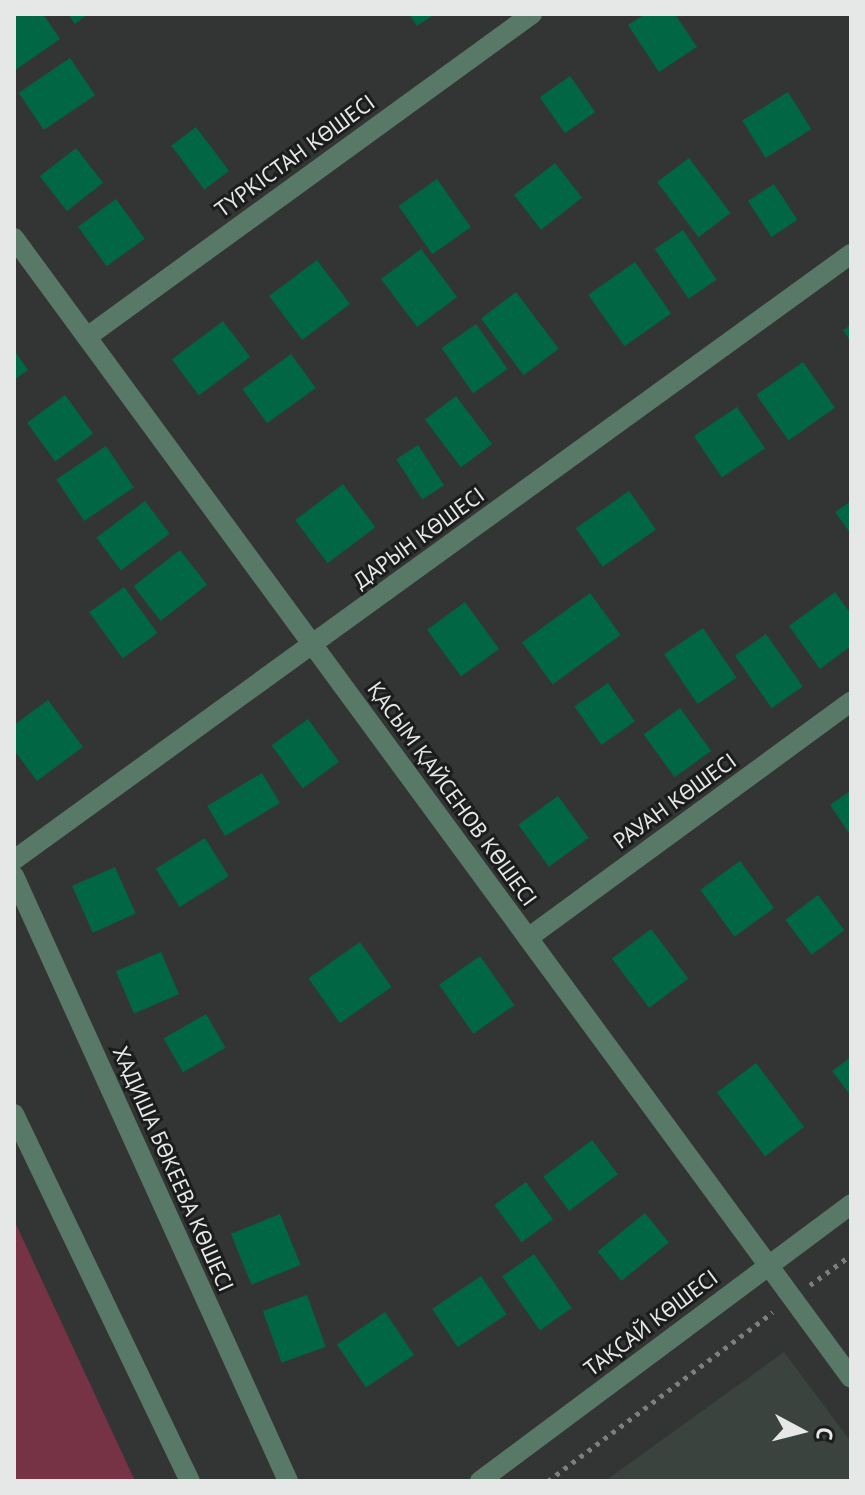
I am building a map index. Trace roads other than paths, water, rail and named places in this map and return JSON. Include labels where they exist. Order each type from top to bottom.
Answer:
[{"type":"street","name":"ТҮРКІСТАН КӨШЕСІ","points":[[87,337],[532,14]]},
{"type":"street","name":"ҚАСЫМ ҚАЙСЕНОВ КӨШЕСІ","points":[[14,238],[851,1378]]},
{"type":"street","name":"ДАРЫН КӨШЕСІ","points":[[14,860],[851,254]]},
{"type":"street","name":"РАУАН КӨШЕСІ","points":[[528,938],[851,702]]},
{"type":"street","name":"ХАДИША БӨКЕЕВА КӨШЕСІ","points":[[14,876],[288,1481]]},
{"type":"street","points":[[14,1114],[190,1481]]},
{"type":"street","name":"ТАҚСАЙ КӨШЕСІ","points":[[480,1481],[851,1204]]}]
